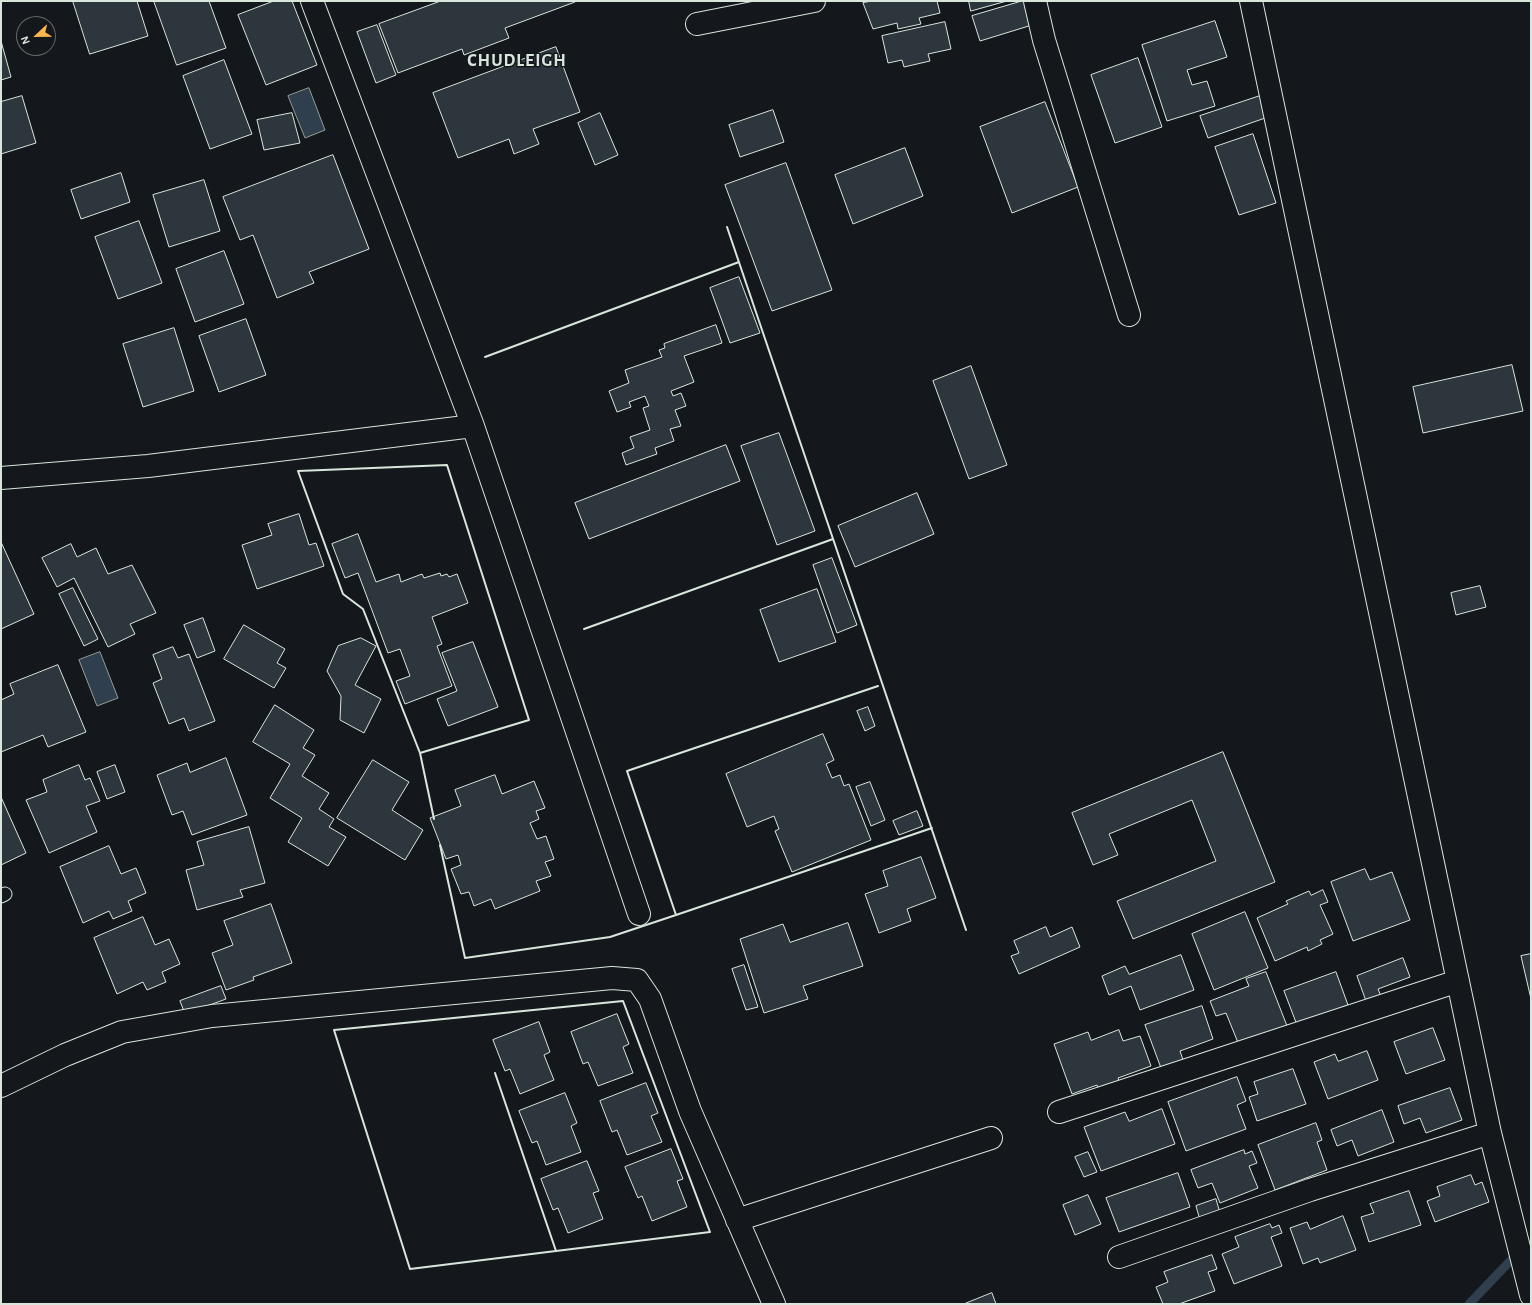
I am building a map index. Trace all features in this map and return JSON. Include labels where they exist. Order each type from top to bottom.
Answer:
[{"type":"street","points":[[312,1],[472,426],[638,914]]},
{"type":"street","points":[[697,24],[814,1]]},
{"type":"street","points":[[1036,1],[1044,40],[1129,315]]},
{"type":"street","points":[[1251,1],[1490,1133],[1531,1295]]},
{"type":"street","points":[[1,478],[148,466],[472,426]]},
{"type":"street","points":[[1,1086],[65,1055],[122,1032],[212,1016],[612,978],[637,980],[650,999],[690,1111],[774,1304]]},
{"type":"street","points":[[1059,1112],[1458,981]]},
{"type":"street","points":[[1119,1257],[1310,1190],[1490,1133]]},
{"type":"street","points":[[737,1220],[991,1138]]},
{"type":"water","points":[[309,88],[325,130],[305,138],[288,96]]},
{"type":"water","points":[[100,652],[118,698],[97,706],[79,660]]},
{"type":"building","points":[[73,1],[137,1],[148,36],[90,54]]},
{"type":"building","points":[[154,1],[209,1],[226,48],[177,65]]},
{"type":"building","points":[[274,1],[292,1],[317,65],[266,85],[238,15]]},
{"type":"building","points":[[441,1],[575,2],[505,28],[509,38],[464,55],[462,49],[398,73],[379,24]]},
{"type":"building","points":[[872,1],[937,1],[940,13],[919,18],[921,24],[898,29],[897,23],[873,29],[863,3]]},
{"type":"building","points":[[969,1],[1007,1],[971,11]]},
{"type":"building","points":[[1025,1],[1032,25],[980,41],[972,16]]},
{"type":"building","points":[[1215,21],[1227,57],[1187,70],[1192,85],[1207,81],[1215,106],[1167,121],[1142,45]]},
{"type":"building","points":[[945,22],[951,49],[928,54],[930,61],[904,67],[902,60],[888,63],[882,36]]},
{"type":"building","points":[[377,25],[396,75],[376,83],[357,32]]},
{"type":"building","points":[[1,41],[11,77],[1,80]]},
{"type":"building","points":[[556,47],[580,112],[533,129],[539,144],[514,154],[509,139],[458,158],[433,93]]},
{"type":"building","points":[[1138,58],[1162,127],[1115,143],[1091,75]]},
{"type":"building","points":[[224,60],[252,134],[210,149],[183,76]]},
{"type":"building","points":[[22,96],[36,143],[1,154],[1,102]]},
{"type":"building","points":[[1260,96],[1268,117],[1208,138],[1200,116]]},
{"type":"building","points":[[1045,102],[1078,187],[1012,213],[980,127]]},
{"type":"building","points":[[773,110],[784,142],[740,157],[729,125]]},
{"type":"building","points":[[292,113],[300,143],[264,150],[257,120]]},
{"type":"building","points":[[600,113],[618,155],[595,165],[578,123]]},
{"type":"building","points":[[1253,134],[1276,203],[1239,215],[1215,147]]},
{"type":"building","points":[[905,148],[923,196],[853,224],[835,175]]},
{"type":"building","points":[[333,155],[369,249],[309,272],[314,283],[277,298],[253,235],[240,240],[223,197]]},
{"type":"building","points":[[786,163],[832,290],[772,311],[725,185]]},
{"type":"building","points":[[121,173],[130,202],[81,219],[71,190]]},
{"type":"building","points":[[204,180],[220,231],[169,247],[153,195]]},
{"type":"building","points":[[139,221],[162,283],[118,299],[95,237]]},
{"type":"building","points":[[224,251],[244,304],[195,322],[176,269]]},
{"type":"building","points":[[739,277],[760,333],[730,343],[710,288]]},
{"type":"building","points":[[246,319],[266,375],[219,392],[199,336]]},
{"type":"building","points":[[716,325],[722,343],[684,356],[694,382],[671,391],[673,396],[681,393],[686,406],[675,410],[681,426],[670,429],[674,441],[655,448],[657,454],[626,465],[622,453],[634,448],[630,437],[650,430],[643,408],[649,406],[645,396],[629,402],[631,407],[617,412],[609,391],[629,383],[625,370],[662,357],[659,350],[665,348],[664,344]]},
{"type":"building","points":[[174,328],[194,391],[143,407],[123,344]]},
{"type":"building","points":[[1512,365],[1523,411],[1423,433],[1413,387]]},
{"type":"building","points":[[971,366],[1007,465],[969,479],[933,381]]},
{"type":"building","points":[[779,433],[815,531],[777,545],[741,446]]},
{"type":"building","points":[[726,445],[740,481],[589,539],[575,503]]},
{"type":"building","points":[[917,493],[934,534],[855,567],[838,526]]},
{"type":"building","points":[[299,514],[309,545],[316,543],[324,566],[257,589],[242,545],[272,535],[268,524]]},
{"type":"building","points":[[358,534],[376,582],[399,574],[401,582],[422,574],[424,578],[440,573],[441,576],[447,574],[449,577],[457,574],[468,603],[432,617],[442,644],[437,646],[452,686],[405,704],[396,681],[410,676],[400,649],[388,653],[358,573],[345,578],[332,544]]},
{"type":"building","points":[[1,542],[34,614],[1,629]]},
{"type":"building","points":[[71,544],[77,557],[96,548],[108,574],[132,565],[156,613],[130,624],[135,634],[108,647],[74,578],[57,587],[42,558]]},
{"type":"building","points":[[832,558],[857,625],[837,633],[813,565]]},
{"type":"building","points":[[1480,586],[1486,607],[1456,615],[1451,593]]},
{"type":"building","points":[[73,588],[98,639],[84,646],[59,594]]},
{"type":"building","points":[[817,589],[836,642],[779,662],[760,610]]},
{"type":"building","points":[[203,618],[215,651],[197,658],[184,625]]},
{"type":"building","points":[[244,625],[285,649],[277,663],[286,668],[274,688],[224,659]]},
{"type":"building","points":[[361,638],[376,646],[355,685],[381,699],[364,733],[340,720],[341,696],[327,671],[338,646]]},
{"type":"building","points":[[473,642],[498,707],[448,726],[437,699],[457,691],[442,653]]},
{"type":"building","points":[[173,647],[178,658],[189,654],[215,721],[189,731],[184,718],[169,724],[153,683],[162,679],[153,655]]},
{"type":"building","points":[[58,665],[86,732],[48,747],[43,735],[1,752],[1,700],[14,694],[10,684]]},
{"type":"building","points":[[275,705],[314,730],[303,748],[315,755],[302,776],[329,793],[319,809],[334,819],[329,827],[346,837],[328,866],[288,842],[302,818],[270,798],[290,764],[253,742]]},
{"type":"building","points":[[868,707],[875,726],[865,731],[857,711]]},
{"type":"building","points":[[823,734],[834,760],[826,764],[832,778],[840,775],[844,786],[849,784],[871,840],[792,872],[775,831],[779,829],[774,816],[747,827],[726,774]]},
{"type":"building","points":[[1223,752],[1275,882],[1133,939],[1117,901],[1216,861],[1192,800],[1109,834],[1118,855],[1093,865],[1072,813]]},
{"type":"building","points":[[226,758],[247,815],[192,835],[183,811],[172,815],[157,775],[187,763],[190,772]]},
{"type":"building","points":[[373,760],[409,782],[392,810],[423,830],[405,860],[337,818]]},
{"type":"building","points":[[79,765],[85,780],[90,778],[100,801],[86,806],[97,832],[49,853],[26,800],[47,792],[43,780]]},
{"type":"building","points":[[115,765],[125,792],[107,799],[97,772]]},
{"type":"building","points":[[495,775],[502,794],[534,781],[545,808],[536,811],[539,819],[530,823],[537,839],[546,836],[554,859],[545,862],[551,876],[536,881],[540,891],[495,909],[491,899],[474,906],[469,892],[461,894],[451,869],[461,865],[458,855],[446,859],[430,818],[461,806],[455,790]]},
{"type":"building","points":[[870,782],[885,820],[871,826],[856,787]]},
{"type":"building","points":[[1,797],[26,853],[1,865]]},
{"type":"building","points":[[917,811],[923,826],[899,835],[893,821]]},
{"type":"building","points":[[249,827],[265,883],[240,890],[243,897],[197,910],[186,870],[204,865],[197,842]]},
{"type":"building","points":[[109,846],[121,874],[136,868],[146,893],[128,901],[132,911],[113,919],[109,911],[83,923],[60,867]]},
{"type":"building","points":[[921,857],[936,898],[907,909],[911,921],[879,933],[865,894],[888,886],[883,871]]},
{"type":"building","points":[[1365,869],[1370,880],[1392,872],[1410,920],[1353,941],[1331,882]]},
{"type":"building","points":[[1323,890],[1328,902],[1320,905],[1333,934],[1320,940],[1322,944],[1308,951],[1307,947],[1275,961],[1257,918],[1288,904],[1286,901],[1309,891],[1311,895]]},
{"type":"building","points":[[271,904],[292,963],[253,977],[254,980],[226,990],[212,953],[233,945],[224,921]]},
{"type":"building","points":[[1245,912],[1268,968],[1214,990],[1192,934]]},
{"type":"building","points":[[143,917],[155,945],[169,939],[180,964],[162,972],[166,982],[147,990],[143,982],[117,994],[94,938]]},
{"type":"building","points":[[848,923],[863,966],[803,986],[808,999],[764,1013],[740,939],[783,924],[790,942]]},
{"type":"building","points":[[1046,927],[1050,937],[1072,927],[1080,947],[1019,974],[1011,956],[1019,953],[1014,941]]},
{"type":"building","points":[[1531,954],[1531,999],[1521,956]]},
{"type":"building","points":[[1181,955],[1194,990],[1140,1010],[1131,986],[1109,995],[1102,976],[1125,966],[1129,974]]},
{"type":"building","points":[[1403,958],[1410,977],[1378,989],[1381,996],[1366,1001],[1357,976]]},
{"type":"building","points":[[744,965],[758,1007],[746,1010],[732,969]]},
{"type":"building","points":[[1266,972],[1289,1031],[1241,1050],[1226,1013],[1216,1016],[1210,1001],[1249,986],[1246,979]]},
{"type":"building","points":[[1336,972],[1348,1005],[1297,1025],[1284,991]]},
{"type":"building","points":[[221,986],[226,999],[185,1014],[180,1001]]},
{"type":"building","points":[[1202,1006],[1213,1039],[1180,1051],[1183,1060],[1161,1068],[1145,1025]]},
{"type":"building","points":[[617,1014],[629,1044],[623,1047],[633,1073],[598,1086],[588,1062],[583,1064],[571,1032]]},
{"type":"building","points":[[539,1022],[550,1052],[544,1055],[554,1080],[520,1094],[510,1069],[505,1071],[493,1040]]},
{"type":"building","points":[[1433,1028],[1445,1060],[1406,1074],[1394,1042]]},
{"type":"building","points":[[1119,1030],[1123,1041],[1140,1036],[1151,1066],[1118,1078],[1121,1088],[1100,1096],[1097,1085],[1072,1094],[1054,1044],[1088,1032],[1091,1040]]},
{"type":"building","points":[[1367,1051],[1378,1080],[1328,1099],[1314,1062],[1335,1054],[1338,1061]]},
{"type":"building","points":[[1293,1069],[1306,1104],[1257,1121],[1249,1097],[1258,1094],[1254,1082]]},
{"type":"building","points":[[1237,1077],[1246,1101],[1237,1105],[1246,1129],[1186,1151],[1168,1102]]},
{"type":"building","points":[[646,1083],[658,1113],[651,1116],[662,1142],[627,1155],[617,1130],[612,1132],[600,1101]]},
{"type":"building","points":[[1450,1088],[1462,1120],[1426,1133],[1420,1118],[1404,1124],[1398,1106]]},
{"type":"building","points":[[565,1093],[577,1123],[571,1126],[581,1152],[546,1165],[537,1141],[532,1143],[519,1111]]},
{"type":"building","points":[[1162,1109],[1175,1144],[1101,1171],[1084,1127],[1125,1112],[1129,1121]]},
{"type":"building","points":[[1382,1110],[1394,1142],[1358,1156],[1352,1140],[1337,1146],[1331,1130]]},
{"type":"building","points":[[1316,1123],[1322,1140],[1317,1142],[1327,1170],[1275,1190],[1258,1145]]},
{"type":"building","points":[[671,1149],[683,1179],[677,1181],[687,1207],[652,1221],[642,1196],[638,1198],[625,1167]]},
{"type":"building","points":[[1244,1150],[1245,1154],[1252,1151],[1257,1163],[1249,1166],[1258,1188],[1220,1203],[1212,1183],[1198,1188],[1191,1170]]},
{"type":"building","points":[[1088,1152],[1097,1172],[1084,1177],[1075,1157]]},
{"type":"building","points":[[587,1161],[599,1191],[593,1193],[603,1219],[568,1233],[558,1208],[553,1210],[541,1179]]},
{"type":"building","points":[[1178,1173],[1190,1207],[1119,1232],[1106,1198]]},
{"type":"building","points":[[1471,1175],[1475,1185],[1482,1182],[1489,1202],[1435,1222],[1427,1201],[1440,1196],[1437,1187]]},
{"type":"building","points":[[1409,1191],[1421,1225],[1369,1242],[1361,1217],[1374,1213],[1370,1204]]},
{"type":"building","points":[[1088,1195],[1101,1224],[1075,1235],[1063,1205]]},
{"type":"building","points":[[1216,1199],[1220,1213],[1200,1220],[1196,1206]]},
{"type":"building","points":[[1343,1216],[1356,1250],[1320,1263],[1318,1258],[1303,1264],[1290,1228],[1307,1222],[1310,1229]]},
{"type":"building","points":[[1270,1224],[1272,1228],[1279,1225],[1282,1233],[1271,1237],[1282,1266],[1234,1284],[1222,1254],[1239,1247],[1235,1237]]},
{"type":"building","points":[[1212,1255],[1217,1269],[1208,1272],[1215,1291],[1179,1304],[1163,1304],[1156,1287],[1168,1282],[1164,1272]]},
{"type":"building","points":[[992,1293],[996,1304],[964,1304]]},
{"type":"waterway","points":[[1469,1304],[1512,1259]]},
{"type":"wall","points":[[727,227],[966,930]]},
{"type":"wall","points":[[485,357],[739,262]]},
{"type":"wall","points":[[420,753],[363,609],[343,594],[298,471],[447,465],[529,720],[420,753],[434,819]]},
{"type":"wall","points":[[584,629],[833,539]]},
{"type":"wall","points":[[878,686],[627,771],[676,915],[932,828]]},
{"type":"wall","points":[[440,845],[465,958],[610,937],[676,915]]},
{"type":"wall","points":[[623,1001],[710,1232],[410,1269],[334,1030],[623,1001]]},
{"type":"wall","points":[[495,1073],[556,1251]]},
{"type":"district","name":"CHUDLEIGH","points":[[517,61]]}]
